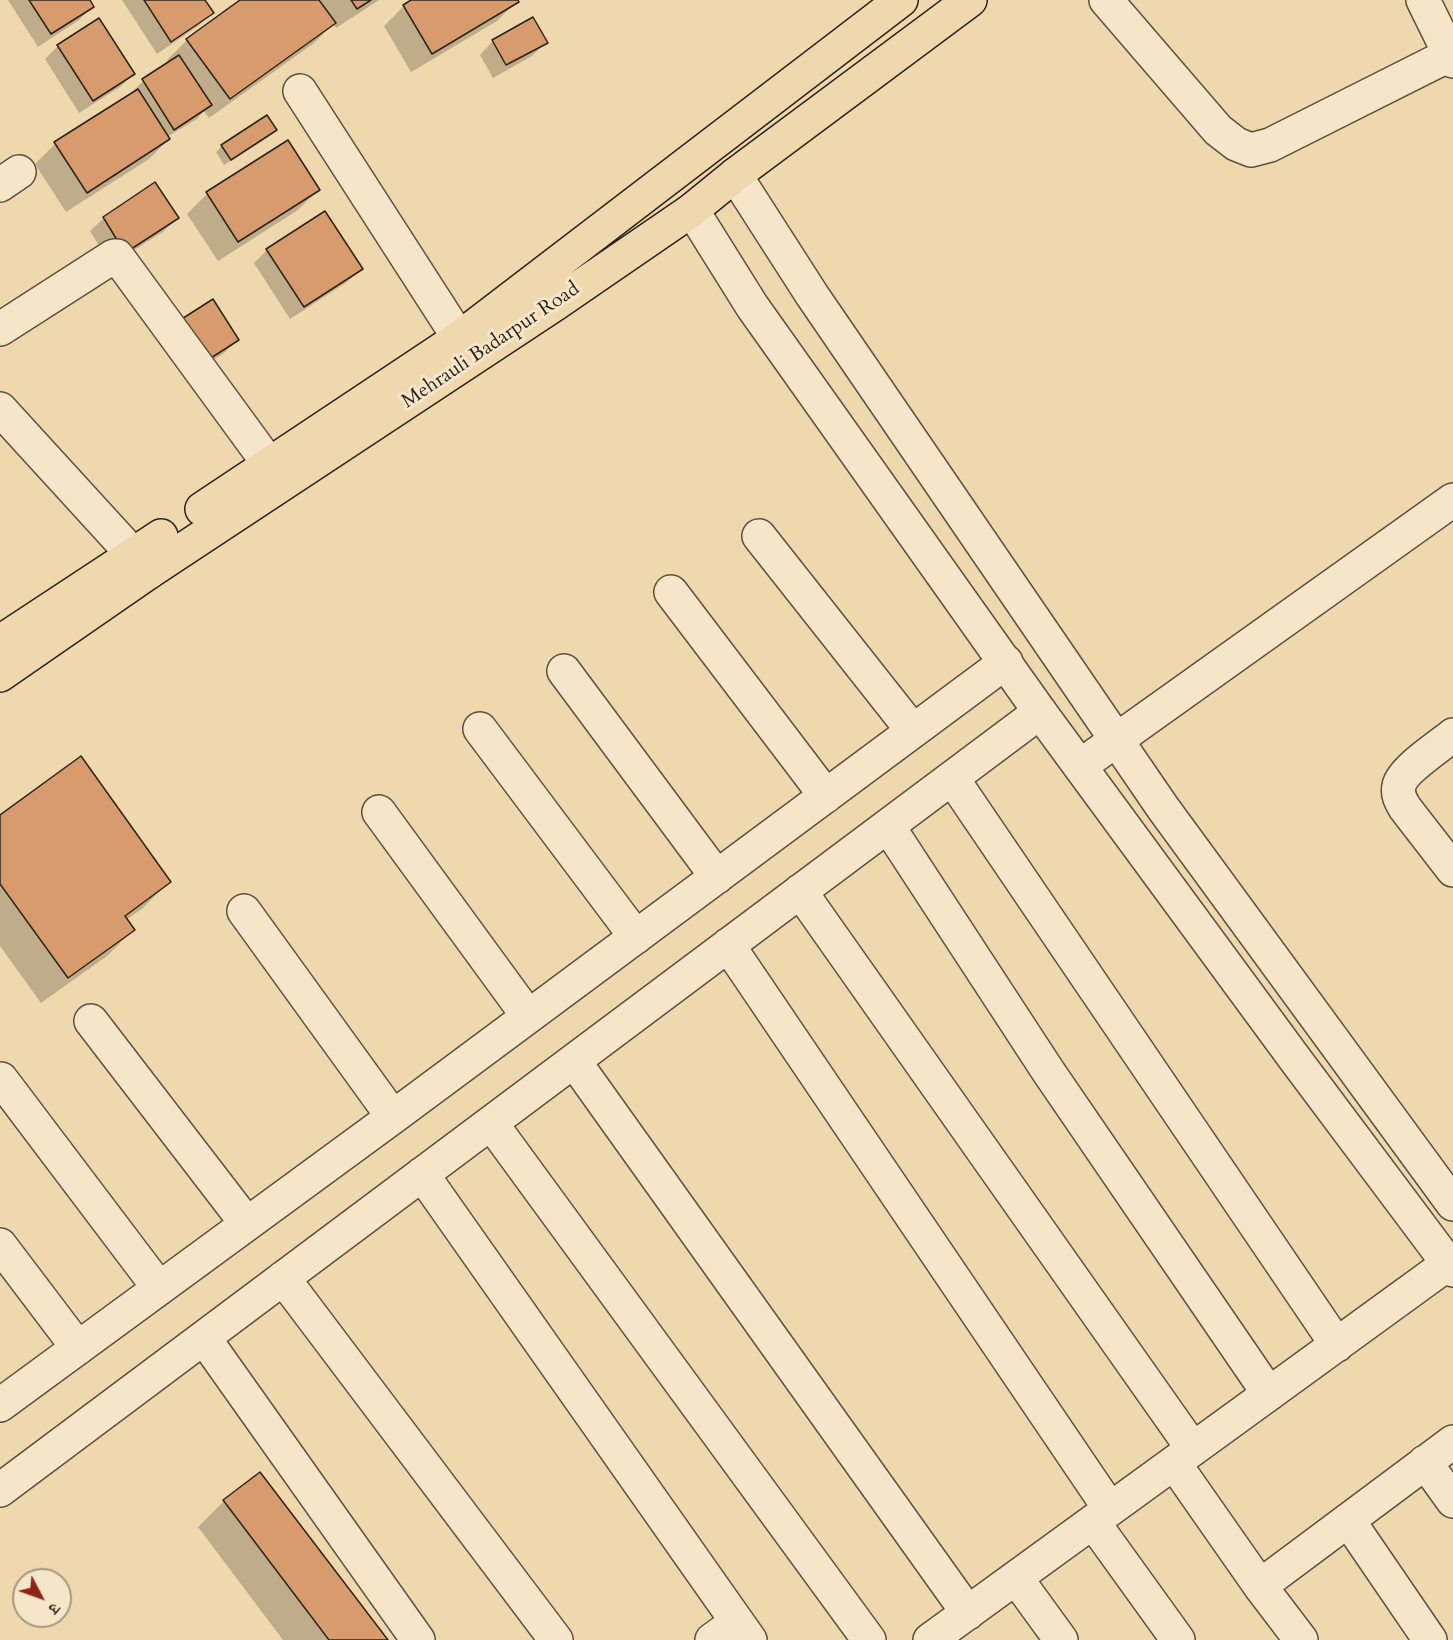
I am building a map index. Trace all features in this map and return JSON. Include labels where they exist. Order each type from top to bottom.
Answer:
[{"type":"main road","name":"Mehrauli Badarpur Road","points":[[0,675],[269,465],[459,338],[901,0]]},
{"type":"main road","name":"Mehrauli Badarpur Road","points":[[0,642],[141,563],[545,311],[692,210],[735,175],[970,0]]},
{"type":"street","points":[[1106,0],[1218,130],[1236,144],[1251,150],[1270,145],[1452,56],[1423,0]]},
{"type":"street","points":[[300,91],[459,338]]},
{"type":"street","points":[[735,175],[812,295],[1163,808],[1453,1204]]},
{"type":"street","points":[[692,210],[752,306],[1040,712],[1295,1059],[1451,1265],[930,1640]]},
{"type":"street","points":[[0,329],[117,255],[269,465]]},
{"type":"street","points":[[0,409],[141,563]]},
{"type":"street","points":[[1080,766],[1453,500]]},
{"type":"street","points":[[759,536],[913,731]]},
{"type":"street","points":[[670,592],[826,796]]},
{"type":"street","points":[[0,1404],[393,1117],[1006,662]]},
{"type":"street","points":[[564,670],[717,877]]},
{"type":"street","points":[[0,1490],[1040,712]]},
{"type":"street","points":[[480,729],[636,937]]},
{"type":"street","points":[[1453,735],[1406,772],[1399,785],[1399,798],[1405,808],[1453,870]]},
{"type":"street","points":[[952,778],[1337,1345]]},
{"type":"street","points":[[379,812],[528,1016]]},
{"type":"street","points":[[888,826],[1054,1081],[1269,1394]]},
{"type":"street","points":[[800,891],[1183,1456],[1260,1586],[1301,1640]]},
{"type":"street","points":[[244,911],[393,1117]]},
{"type":"street","points":[[728,945],[1102,1515],[1178,1640]]},
{"type":"street","points":[[91,1021],[247,1224]]},
{"type":"street","points":[[574,1061],[968,1613]]},
{"type":"street","points":[[1,1079],[159,1288]]},
{"type":"street","points":[[491,1123],[868,1640]]},
{"type":"street","points":[[422,1174],[733,1634]]},
{"type":"street","points":[[0,1245],[78,1348]]},
{"type":"street","points":[[283,1278],[556,1640]]},
{"type":"street","points":[[204,1338],[418,1640]]},
{"type":"street","points":[[1260,1586],[1453,1442]]},
{"type":"street","points":[[1425,1462],[1453,1502]]},
{"type":"street","points":[[1348,1520],[1430,1640]]},
{"type":"street","points":[[1016,1578],[1061,1640]]},
{"type":"building","points":[[29,0],[90,0],[94,7],[51,34]]},
{"type":"building","points":[[144,0],[205,0],[214,13],[171,42]]},
{"type":"building","points":[[240,0],[319,0],[336,23],[230,99],[186,39]]},
{"type":"building","points":[[351,0],[371,0],[357,9]]},
{"type":"building","points":[[411,0],[518,0],[519,2],[432,54],[403,5]]},
{"type":"building","points":[[533,17],[548,43],[506,65],[492,40]]},
{"type":"building","points":[[99,18],[135,74],[93,101],[57,45]]},
{"type":"building","points":[[179,55],[212,105],[174,130],[142,79]]},
{"type":"building","points":[[138,89],[170,139],[87,193],[54,142]]},
{"type":"building","points":[[267,115],[277,130],[231,160],[221,145]]},
{"type":"building","points":[[288,140],[320,190],[238,242],[206,192]]},
{"type":"building","points":[[155,182],[179,218],[125,253],[103,217]]},
{"type":"building","points":[[325,211],[363,269],[304,307],[266,249]]},
{"type":"building","points":[[213,299],[239,340],[200,365],[174,324]]},
{"type":"building","points":[[81,756],[171,882],[125,916],[135,930],[68,978],[0,884],[0,815]]},
{"type":"building","points":[[260,1472],[388,1640],[329,1640],[223,1500]]}]
